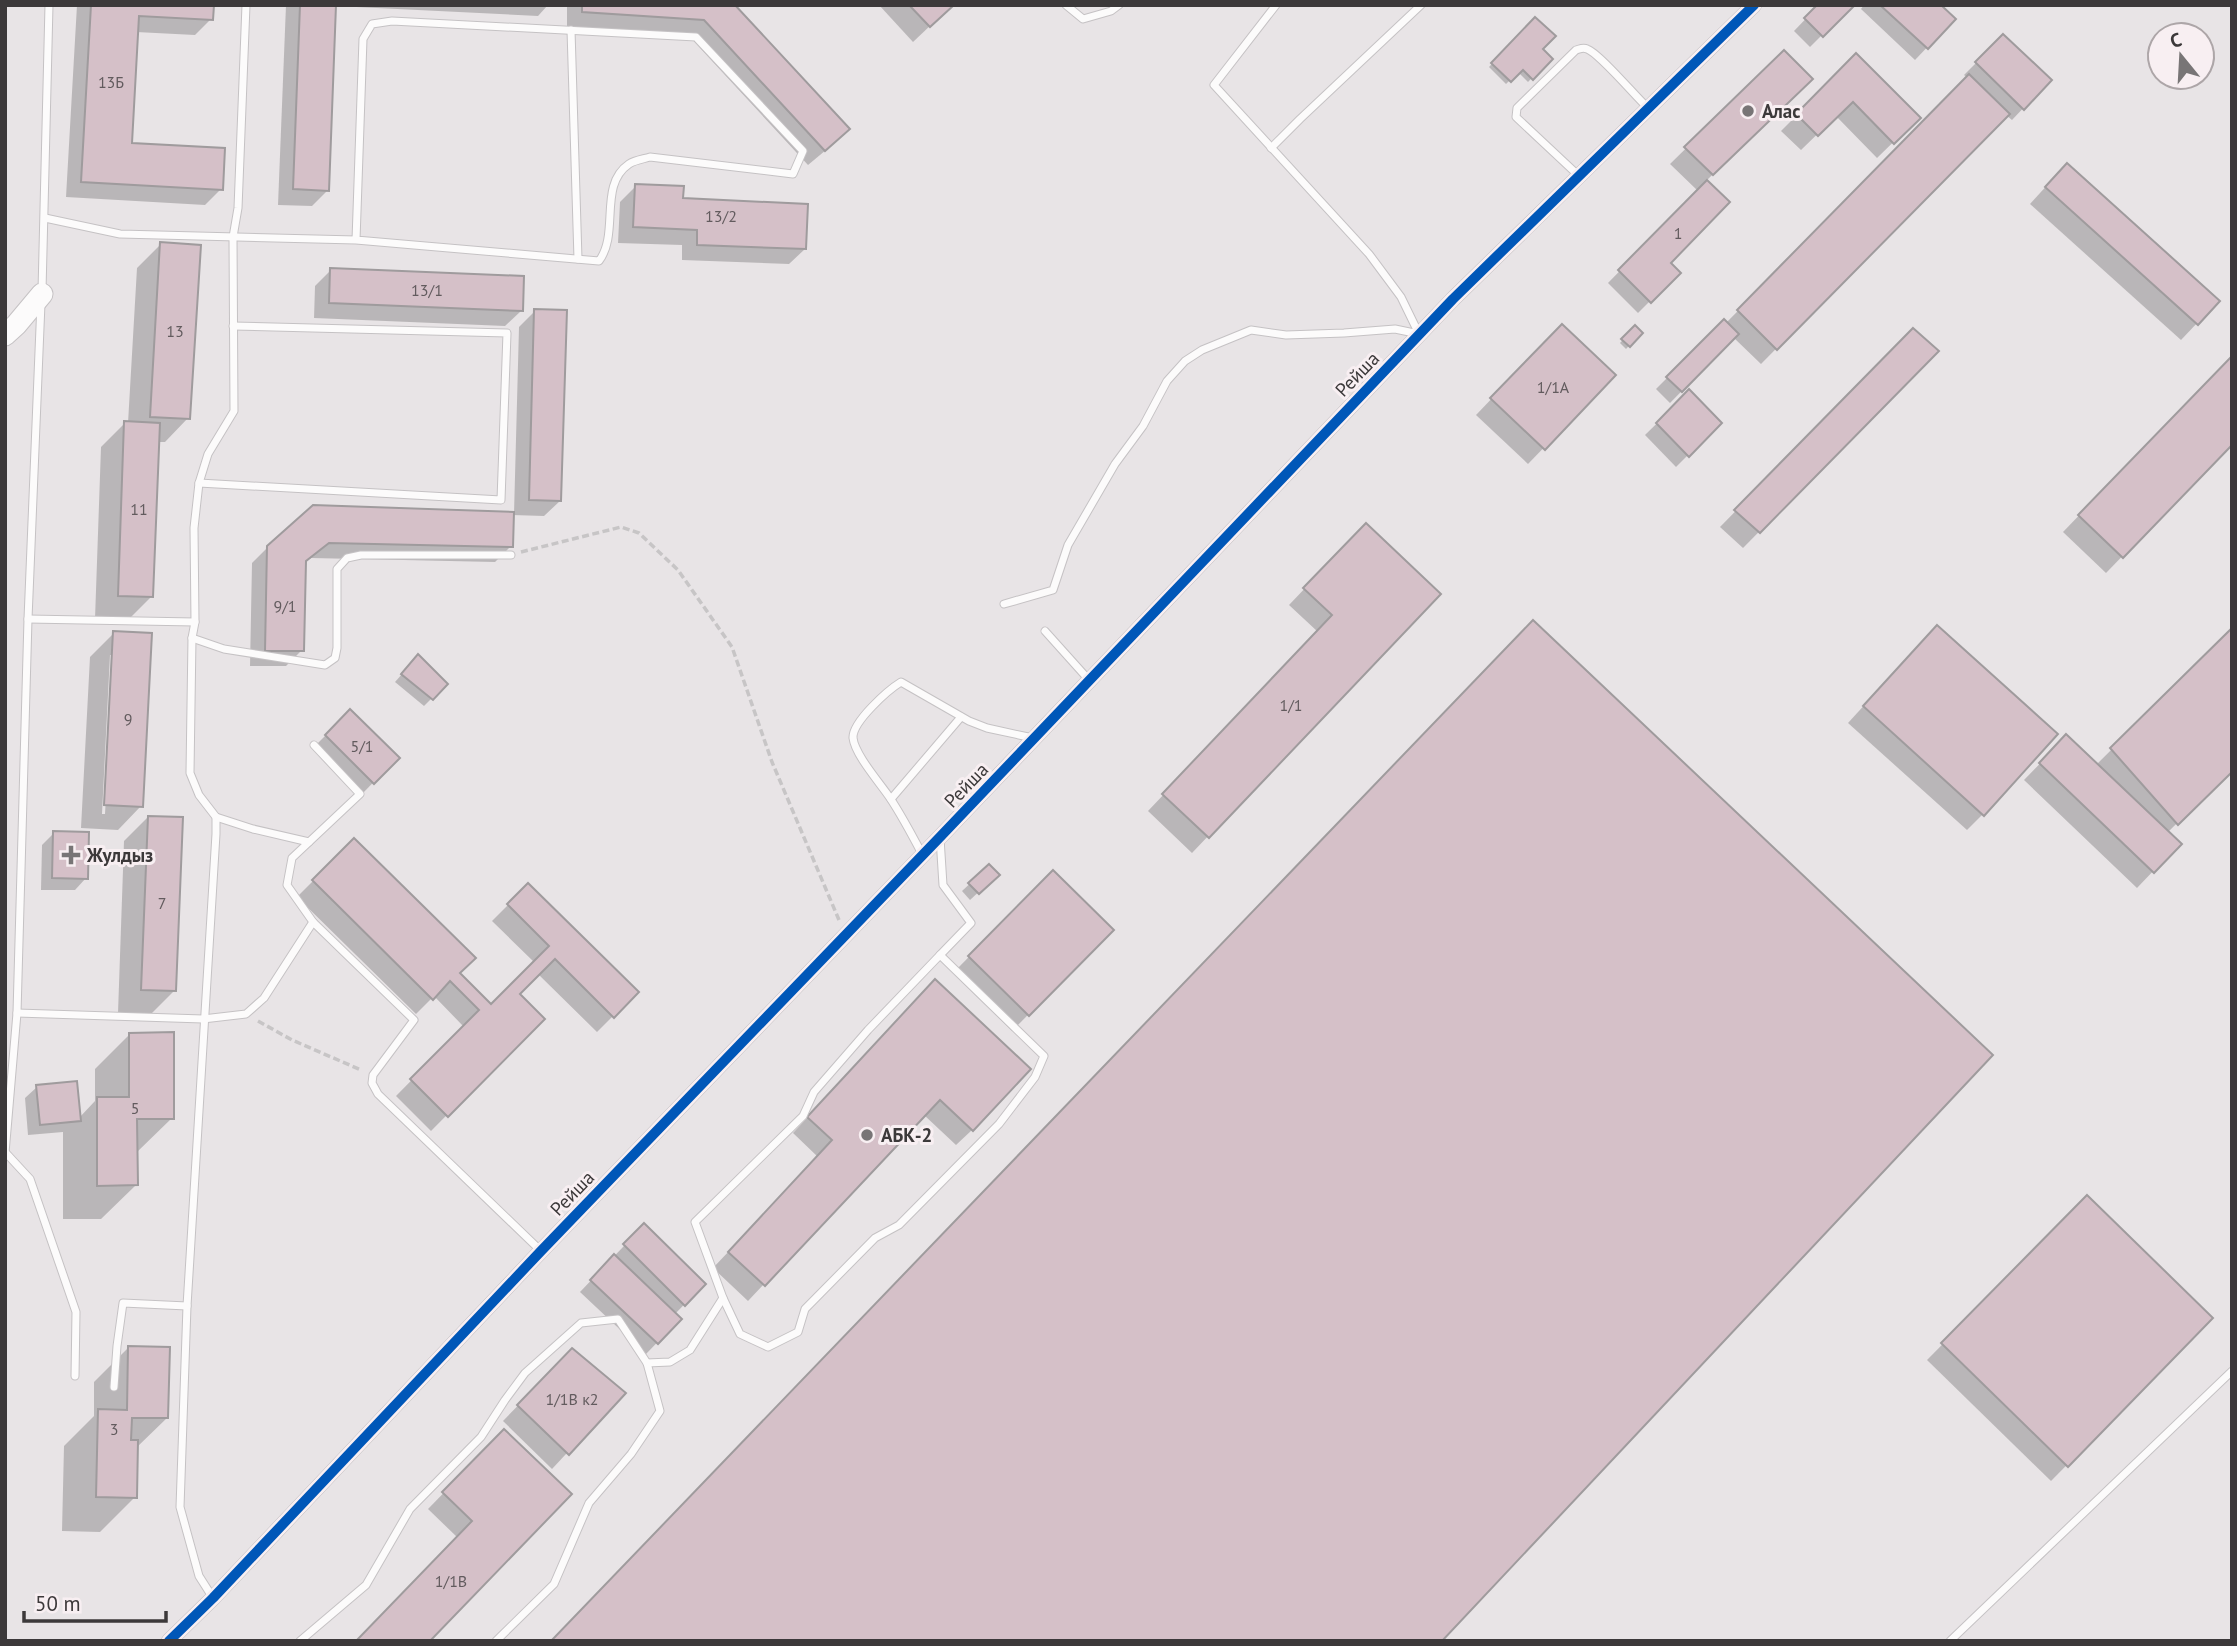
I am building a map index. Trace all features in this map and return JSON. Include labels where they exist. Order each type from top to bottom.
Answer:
[{"type":"main road","points":[[5,335],[42,294]]},
{"type":"street","name":"Рейша","points":[[169,1641],[1420,334],[1754,5]]},
{"type":"lane","points":[[49,5],[45,218],[28,619],[17,1013],[5,1152],[30,1179],[76,1312],[75,1376]]},
{"type":"lane","points":[[246,5],[238,208],[233,237],[234,411],[208,454],[199,483],[194,528],[195,622],[192,638],[190,773],[199,795],[216,817],[309,842]]},
{"type":"lane","points":[[1066,5],[1083,19],[1111,11],[1119,5]]},
{"type":"lane","points":[[1276,5],[1214,85],[1369,254],[1401,296],[1420,334]]},
{"type":"lane","points":[[1271,148],[1421,5]]},
{"type":"lane","points":[[45,218],[120,234],[356,240],[599,261],[606,253],[614,181],[629,164],[650,157],[793,174],[803,151],[696,37],[392,21],[372,24],[363,39],[356,240]]},
{"type":"lane","points":[[570,30],[578,259]]},
{"type":"lane","points":[[1579,176],[1516,117],[1517,108],[1556,69],[1576,50],[1588,49],[1648,109]]},
{"type":"lane","points":[[199,483],[500,500],[507,333],[233,326]]},
{"type":"lane","points":[[1004,604],[1053,590],[1068,545],[1115,464],[1143,426],[1167,381],[1185,361],[1210,346],[1251,330],[1286,334],[1395,329],[1420,334]]},
{"type":"lane","points":[[192,638],[224,649],[325,665],[335,658],[337,569],[347,558],[361,555],[511,555]]},
{"type":"lane","points":[[28,619],[195,622]]},
{"type":"lane","points":[[1045,631],[1089,681]]},
{"type":"lane","points":[[922,855],[891,799],[856,750],[853,736],[857,725],[891,688],[901,682],[961,717],[986,728],[1034,738]]},
{"type":"lane","points":[[891,799],[961,717]]},
{"type":"lane","points":[[314,745],[360,794],[292,858],[288,885],[313,922],[414,1020],[373,1074],[372,1083],[378,1094],[541,1251]]},
{"type":"lane","points":[[213,1598],[199,1576],[180,1507],[187,1306],[216,817]]},
{"type":"lane","points":[[940,838],[943,885],[971,923],[940,955],[868,1030],[814,1092],[803,1116],[695,1222],[723,1298],[740,1334],[768,1347],[798,1332],[805,1309],[874,1238],[899,1225],[999,1124],[1035,1077],[1044,1056],[940,955]]},
{"type":"lane","points":[[17,1013],[203,1019],[246,1014],[264,998],[313,922]]},
{"type":"lane","points":[[647,1363],[670,1362],[690,1350],[723,1298]]},
{"type":"lane","points":[[114,1387],[123,1303],[187,1306]]},
{"type":"lane","points":[[300,1641],[366,1585],[410,1509],[481,1437],[525,1373],[581,1323],[618,1319],[647,1363],[660,1410],[631,1454],[589,1503],[554,1584],[496,1641]]},
{"type":"lane","points":[[1950,1641],[2232,1371]]},
{"type":"path","points":[[511,555],[621,527],[639,533],[678,570],[732,647],[772,762],[845,934]]},
{"type":"path","points":[[246,1014],[292,1040],[373,1074]]},
{"type":"building","points":[[91,5],[214,5],[213,20],[139,16],[132,143],[225,148],[223,190],[81,182]]},
{"type":"building","points":[[300,5],[336,5],[329,191],[293,189]]},
{"type":"building","points":[[582,5],[735,5],[850,129],[825,151],[704,20],[582,12]]},
{"type":"building","points":[[909,5],[954,5],[930,27]]},
{"type":"building","points":[[1817,5],[1855,5],[1823,37],[1804,18]]},
{"type":"building","points":[[1880,5],[1941,5],[1956,19],[1928,49]]},
{"type":"building","points":[[1535,17],[1556,36],[1543,49],[1553,59],[1533,80],[1523,70],[1511,82],[1491,63]]},
{"type":"building","points":[[2003,34],[2052,80],[2024,110],[1975,62]]},
{"type":"building","points":[[1784,50],[1813,79],[1713,175],[1684,147]]},
{"type":"building","points":[[1856,53],[1921,118],[1894,144],[1853,102],[1818,136],[1796,114]]},
{"type":"building","points":[[1969,74],[2010,114],[1777,350],[1737,310]]},
{"type":"building","points":[[2067,163],[2220,301],[2198,325],[2045,187]]},
{"type":"building","points":[[1707,180],[1730,202],[1671,263],[1681,273],[1651,303],[1618,270]]},
{"type":"building","points":[[635,184],[684,186],[683,198],[808,204],[806,249],[697,245],[697,230],[633,227]]},
{"type":"building","points":[[160,242],[201,245],[190,419],[150,417]]},
{"type":"building","points":[[330,268],[524,276],[523,311],[329,303]]},
{"type":"building","points":[[534,309],[567,310],[561,501],[529,500]]},
{"type":"building","points":[[1724,319],[1739,334],[1682,392],[1666,377]]},
{"type":"building","points":[[1562,324],[1616,375],[1545,450],[1490,398]]},
{"type":"building","points":[[1635,325],[1643,333],[1630,347],[1621,339]]},
{"type":"building","points":[[1913,328],[1939,351],[1760,533],[1734,510]]},
{"type":"building","points":[[2232,356],[2232,445],[2123,558],[2078,515]]},
{"type":"building","points":[[1689,389],[1722,423],[1689,457],[1656,423]]},
{"type":"building","points":[[124,421],[160,423],[153,597],[118,596]]},
{"type":"building","points":[[313,505],[514,512],[513,547],[329,543],[306,561],[304,651],[265,651],[267,546]]},
{"type":"building","points":[[1366,523],[1441,594],[1209,838],[1162,794],[1332,615],[1303,588]]},
{"type":"building","points":[[1533,620],[1993,1055],[1442,1641],[551,1641]]},
{"type":"building","points":[[1937,625],[2058,734],[1984,816],[1863,706]]},
{"type":"building","points":[[2232,628],[2232,772],[2178,825],[2110,748]]},
{"type":"building","points":[[113,631],[152,633],[143,807],[104,805]]},
{"type":"building","points":[[418,654],[448,684],[433,700],[401,674]]},
{"type":"building","points":[[350,709],[400,758],[374,784],[325,735]]},
{"type":"building","points":[[2066,734],[2182,844],[2154,873],[2039,763]]},
{"type":"building","points":[[148,816],[183,817],[176,991],[141,990]]},
{"type":"building","name":"Жулдыз","points":[[53,831],[89,832],[88,879],[52,878]]},
{"type":"building","points":[[354,838],[476,958],[460,973],[491,1004],[549,946],[507,904],[528,883],[639,992],[614,1018],[555,959],[520,994],[545,1019],[448,1117],[410,1079],[479,1010],[450,981],[433,1000],[312,880]]},
{"type":"building","points":[[989,864],[1000,875],[979,894],[968,883]]},
{"type":"building","points":[[1053,870],[1114,930],[1029,1016],[968,956]]},
{"type":"building","name":"АБК-2","points":[[935,979],[1031,1069],[973,1131],[940,1100],[765,1286],[728,1252],[832,1140],[807,1117]]},
{"type":"building","points":[[174,1032],[174,1119],[137,1119],[138,1185],[97,1186],[97,1097],[129,1097],[129,1033]]},
{"type":"building","points":[[77,1081],[81,1121],[40,1125],[36,1085]]},
{"type":"building","points":[[2087,1195],[2213,1318],[2068,1467],[1941,1343]]},
{"type":"building","points":[[644,1223],[706,1284],[685,1306],[623,1244]]},
{"type":"building","points":[[614,1254],[682,1319],[658,1344],[590,1280]]},
{"type":"building","points":[[128,1346],[170,1347],[168,1418],[132,1418],[131,1440],[138,1440],[137,1498],[96,1497],[98,1409],[127,1410]]},
{"type":"building","points":[[572,1348],[626,1393],[569,1455],[517,1405]]},
{"type":"building","points":[[504,1429],[572,1494],[430,1641],[356,1641],[472,1521],[442,1492]]},
{"type":"cycle path","points":[[169,1641],[1453,299],[1754,5]]},
{"type":"place","name":"Алас","points":[[1748,111]]},
{"type":"place","name":"Жулдыз","points":[[71,855]]},
{"type":"place","name":"АБК-2","points":[[867,1135]]}]
